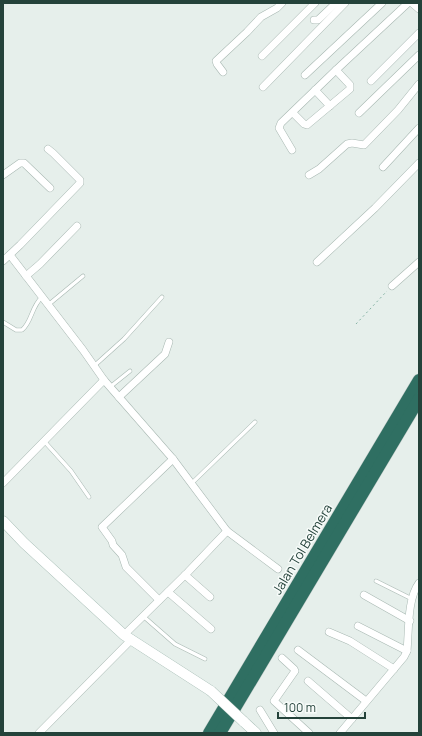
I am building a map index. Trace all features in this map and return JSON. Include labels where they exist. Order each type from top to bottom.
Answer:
[{"type":"highway","name":"Jalan Tol Belmera","points":[[209,733],[419,380]]},
{"type":"highway","name":"Jalan Tol Belmera","points":[[220,733],[251,684],[419,399]]},
{"type":"street","points":[[224,72],[217,64],[216,60],[261,17],[277,8],[282,3]]},
{"type":"street","points":[[262,56],[315,3]]},
{"type":"street","points":[[314,20],[318,20],[336,3]]},
{"type":"street","points":[[263,87],[345,3]]},
{"type":"street","points":[[305,75],[382,3]]},
{"type":"street","points":[[292,150],[279,128],[281,123],[408,3]]},
{"type":"street","points":[[412,3],[419,9]]},
{"type":"street","points":[[371,81],[419,33]]},
{"type":"street","points":[[359,113],[419,56]]},
{"type":"street","points":[[293,113],[304,124],[308,125],[351,87],[336,70]]},
{"type":"street","points":[[309,175],[319,169],[347,144],[352,143],[364,145],[398,110],[419,84]]},
{"type":"street","points":[[315,90],[330,106]]},
{"type":"street","points":[[383,167],[419,128]]},
{"type":"street","points":[[3,261],[80,184],[80,180],[48,149]]},
{"type":"street","points":[[3,175],[20,163],[24,163],[50,188]]},
{"type":"street","points":[[317,262],[375,208],[419,163]]},
{"type":"street","points":[[26,276],[40,264],[77,226]]},
{"type":"street","points":[[10,255],[110,388],[173,459],[227,531],[278,569]]},
{"type":"street","points":[[392,286],[419,262]]},
{"type":"street","points":[[119,397],[165,354],[169,342]]},
{"type":"street","points":[[3,483],[104,380]]},
{"type":"street","points":[[159,600],[126,567],[122,555],[113,545],[112,541],[102,528],[173,459]]},
{"type":"street","points":[[3,521],[24,543],[128,637],[211,691],[256,733]]},
{"type":"street","points":[[39,733],[128,637],[143,616],[227,531]]},
{"type":"street","points":[[185,575],[210,597]]},
{"type":"street","points":[[340,733],[404,657],[407,651],[412,599],[415,589],[419,583]]},
{"type":"street","points":[[168,592],[211,629]]},
{"type":"street","points":[[364,595],[410,621]]},
{"type":"street","points":[[358,626],[407,651]]},
{"type":"street","points":[[329,632],[350,641],[394,669]]},
{"type":"street","points":[[298,650],[366,702]]},
{"type":"street","points":[[282,658],[294,669],[295,672],[274,701],[309,733]]},
{"type":"street","points":[[308,681],[352,719]]},
{"type":"street","points":[[260,710],[274,733]]},
{"type":"lane","points":[[48,305],[83,276]]},
{"type":"lane","points":[[3,322],[16,330],[22,330],[28,323],[36,303],[42,297]]},
{"type":"lane","points":[[94,366],[124,339],[162,297]]},
{"type":"lane","points":[[110,388],[130,372]]},
{"type":"lane","points":[[192,483],[255,422]]},
{"type":"lane","points":[[44,441],[71,471],[89,497]]},
{"type":"lane","points":[[376,581],[412,599]]},
{"type":"lane","points":[[143,616],[176,644],[205,659]]},
{"type":"path","points":[[356,324],[392,286]]}]
